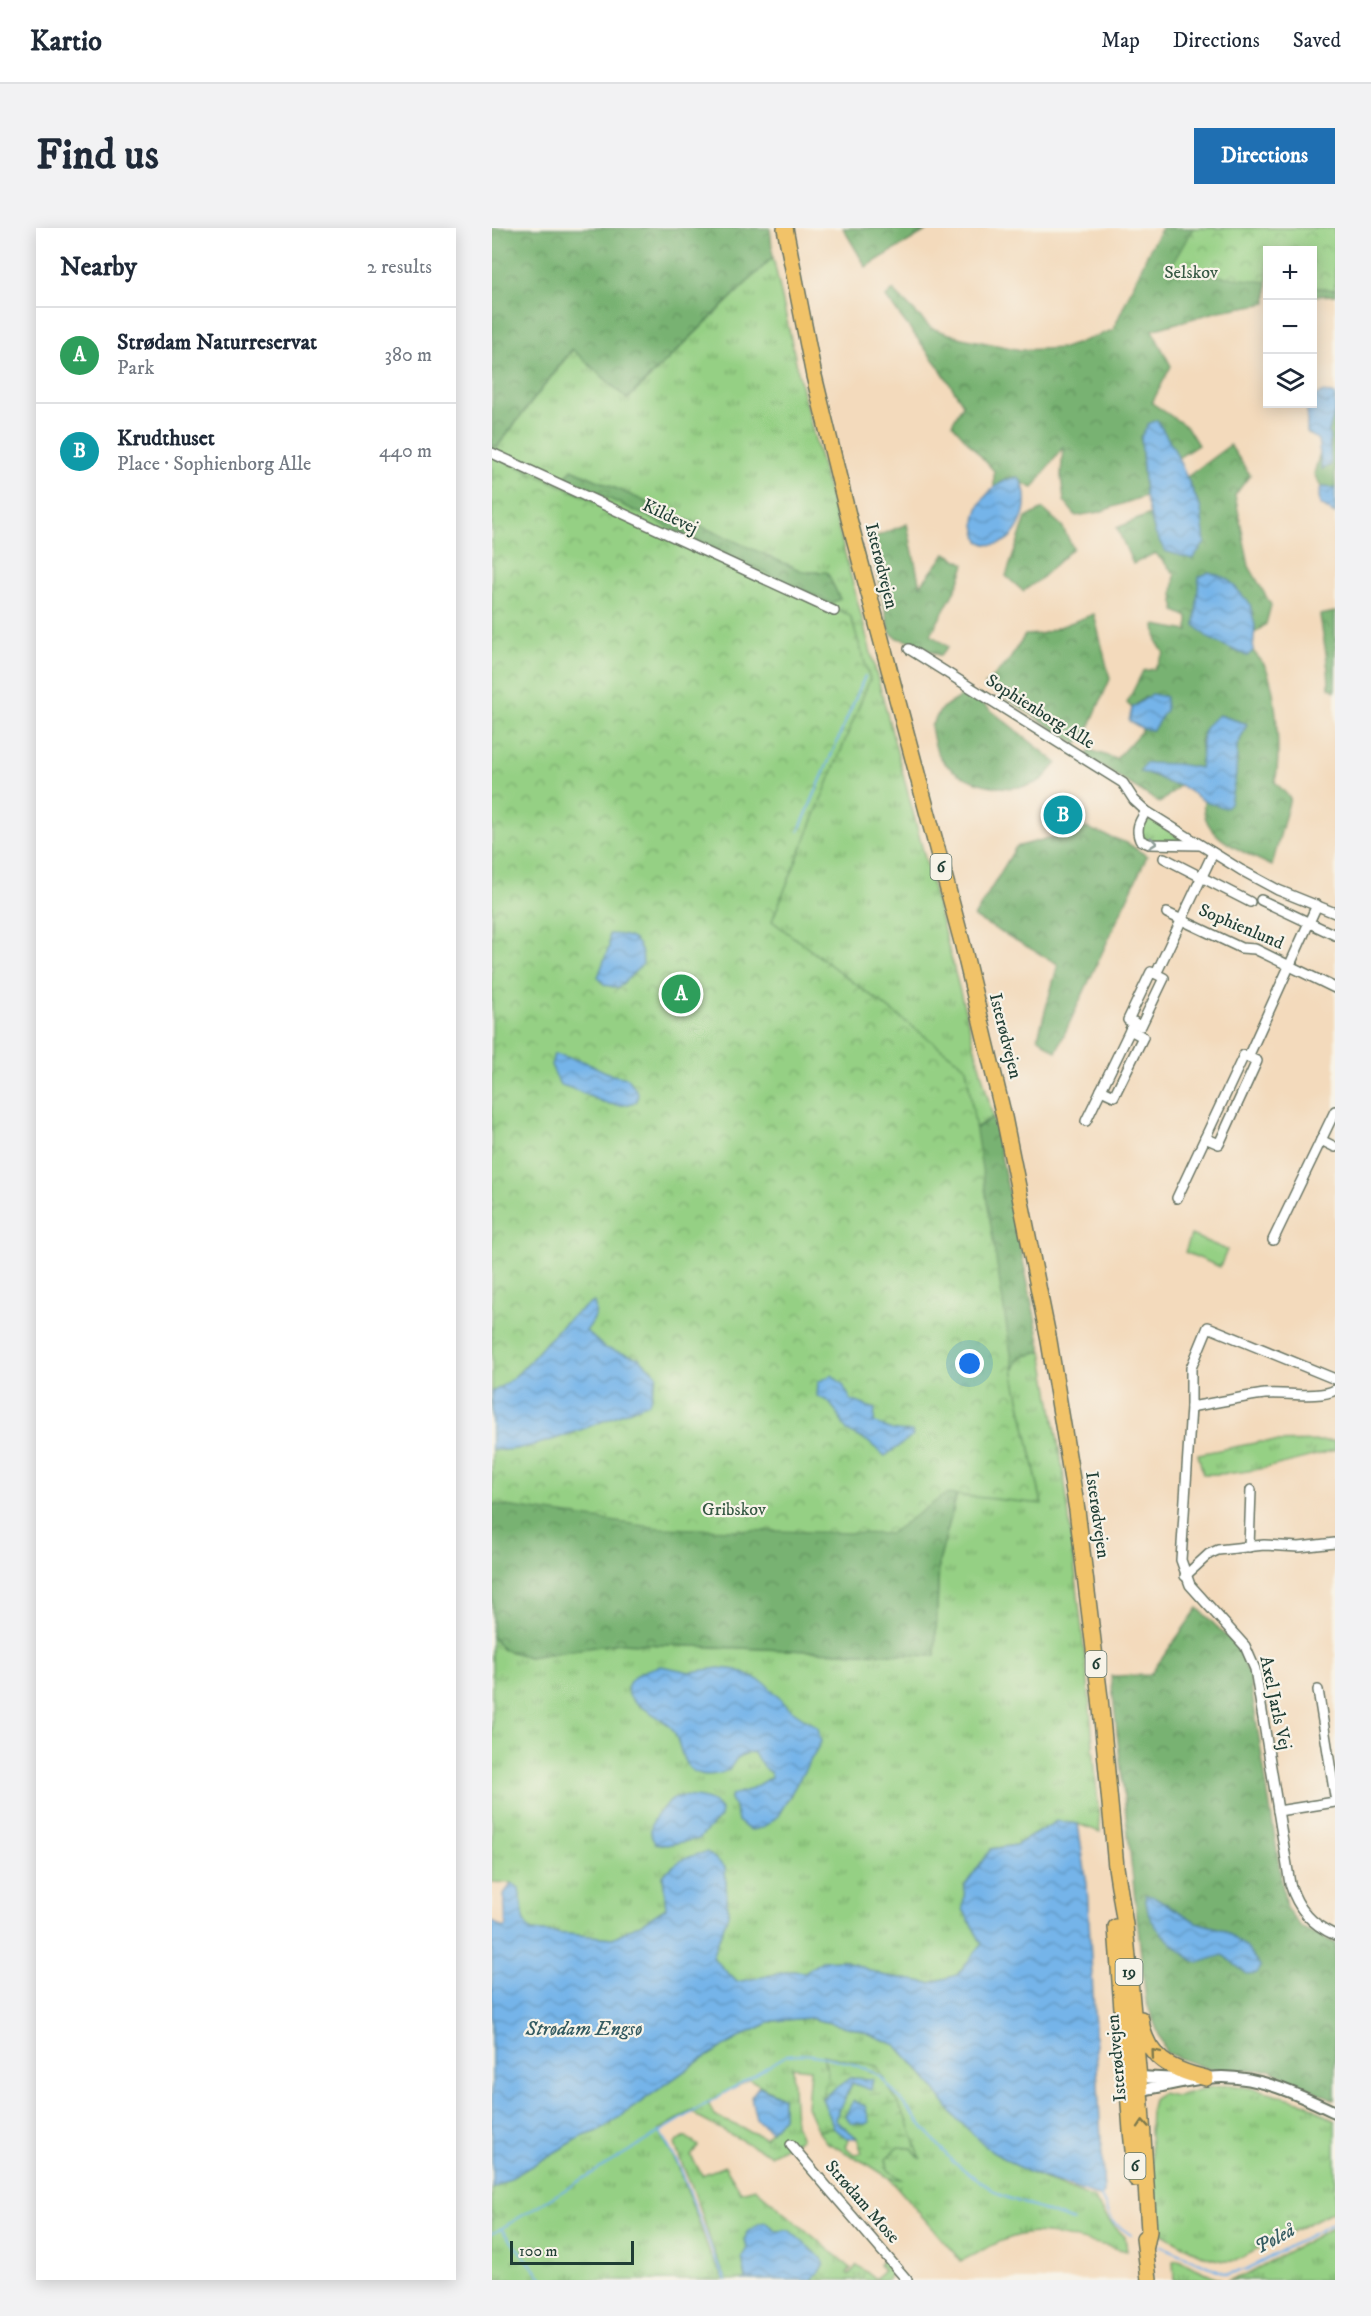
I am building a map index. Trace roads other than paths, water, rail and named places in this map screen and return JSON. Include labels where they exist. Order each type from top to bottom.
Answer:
[{"type":"highway","name":"Isterødvejen","points":[[786,228],[814,376],[879,637],[962,942],[1004,1117],[1032,1248],[1066,1442],[1100,1698],[1116,1868],[1125,1925],[1142,2232],[1146,2246],[1149,2280]]},
{"type":"highway","name":"Isterødvejen","points":[[1116,1868],[1117,1953],[1135,2084]]},
{"type":"highway","points":[[1125,1925],[1134,1963],[1142,2026],[1148,2044],[1158,2058],[1170,2067],[1206,2078]]},
{"type":"street","name":"Kildevej","points":[[492,453],[834,611]]},
{"type":"street","name":"Sophienborg Alle","points":[[909,649],[1123,783],[1134,800],[1146,811],[1213,853],[1278,890],[1335,912]]},
{"type":"street","points":[[1146,811],[1139,822],[1137,831],[1140,840],[1149,844],[1199,844]]},
{"type":"street","name":"Sophienlund","points":[[1156,974],[1213,853]]},
{"type":"street","name":"Sophienlund","points":[[1164,858],[1250,902]]},
{"type":"street","name":"Sophienlund","points":[[1261,900],[1335,935]]},
{"type":"street","name":"Sophienlund","points":[[1248,1057],[1317,905]]},
{"type":"street","name":"Sophienlund","points":[[1167,913],[1241,948],[1255,949],[1335,988]]},
{"type":"street","name":"Sophienlund","points":[[1101,1090],[1114,1096],[1143,1037],[1132,1026],[1128,1020],[1150,972],[1164,978],[1141,1026],[1132,1026]]},
{"type":"street","name":"Sophienlund","points":[[1086,1121],[1132,1026]]},
{"type":"street","name":"Sophienlund","points":[[1177,1198],[1244,1055],[1257,1062],[1219,1144],[1206,1138]]},
{"type":"street","points":[[1273,1240],[1335,1111]]},
{"type":"street","points":[[1321,1140],[1335,1147]]},
{"type":"street","points":[[1335,1379],[1208,1327],[1191,1368],[1191,1407],[1181,1560],[1185,1576],[1209,1554],[1218,1550],[1335,1543]]},
{"type":"street","points":[[1191,1407],[1266,1394],[1319,1394],[1335,1390]]},
{"type":"street","points":[[1249,1547],[1251,1490]]},
{"type":"street","name":"Axel Jarls Vej","points":[[1185,1576],[1190,1585],[1245,1646],[1255,1669],[1290,1884],[1296,1900],[1313,1922],[1320,1929],[1335,1935]]},
{"type":"street","points":[[1318,1690],[1335,1796]]},
{"type":"street","points":[[1278,1811],[1335,1802]]},
{"type":"street","points":[[1135,2084],[1223,2077],[1272,2085],[1335,2112]]},
{"type":"street","name":"Strødam Mose","points":[[791,2145],[907,2280]]},
{"type":"water","points":[[1324,392],[1335,395],[1335,410],[1329,431],[1331,465],[1322,469],[1318,440],[1307,432],[1307,408],[1317,408],[1317,395]]},
{"type":"water","points":[[1157,420],[1174,449],[1201,509],[1205,543],[1192,559],[1165,551],[1155,533],[1145,496],[1141,437],[1148,424]]},
{"type":"water","points":[[1018,477],[1024,487],[1025,500],[1024,513],[1019,525],[1003,542],[992,545],[979,541],[975,522],[979,506],[995,487]]},
{"type":"water","points":[[1321,487],[1335,488],[1335,514],[1320,504]]},
{"type":"water","points":[[1209,572],[1228,579],[1250,604],[1255,626],[1253,651],[1247,656],[1208,638],[1195,625],[1199,577]]},
{"type":"water","points":[[1152,694],[1166,697],[1166,710],[1153,730],[1143,729],[1129,721],[1132,708]]},
{"type":"water","points":[[1219,715],[1247,724],[1237,747],[1236,775],[1230,803],[1225,808],[1204,801],[1180,785],[1168,783],[1154,775],[1140,772],[1145,763],[1177,764],[1200,768],[1203,733],[1211,721]]},
{"type":"water","points":[[609,934],[629,937],[641,949],[643,964],[618,988],[605,985],[598,977],[609,947]]},
{"type":"water","points":[[554,1054],[583,1061],[612,1075],[628,1078],[638,1093],[637,1101],[627,1105],[607,1103],[560,1085],[551,1065]]},
{"type":"water","points":[[594,1302],[596,1310],[586,1331],[605,1348],[639,1358],[657,1375],[649,1403],[547,1441],[507,1450],[492,1449],[492,1392],[519,1372],[565,1322]]},
{"type":"water","points":[[832,1375],[843,1385],[851,1400],[875,1409],[874,1422],[892,1430],[912,1431],[913,1436],[885,1456],[867,1441],[847,1431],[828,1401],[817,1396],[818,1382]]},
{"type":"water","points":[[661,1666],[690,1672],[719,1668],[737,1670],[765,1683],[790,1709],[818,1728],[821,1742],[778,1816],[768,1824],[749,1830],[738,1821],[735,1807],[730,1799],[732,1795],[749,1790],[771,1777],[771,1772],[765,1769],[753,1752],[738,1757],[730,1769],[722,1773],[707,1775],[694,1771],[685,1762],[676,1736],[668,1724],[630,1697],[627,1690],[635,1676]]},
{"type":"water","points":[[679,1796],[702,1798],[712,1802],[721,1810],[720,1817],[699,1839],[666,1845],[655,1843],[651,1829],[656,1817]]},
{"type":"water","name":"Strødam Engsø","points":[[1057,1821],[1078,1824],[1087,1884],[1104,2193],[1101,2197],[1028,2172],[992,2152],[955,2117],[924,2075],[896,2045],[860,2030],[809,2018],[773,2021],[740,2037],[699,2061],[601,2130],[581,2137],[492,2189],[492,1921],[501,1927],[506,1927],[504,1894],[512,1883],[519,1888],[524,1922],[531,1931],[613,1938],[666,1908],[663,1876],[672,1866],[683,1860],[707,1852],[725,1867],[728,1915],[712,1957],[737,1982],[791,1971],[805,1972],[822,1961],[844,1960],[882,1975],[930,1983],[957,1975],[982,1944],[963,1909],[965,1885],[991,1849],[1016,1845]]},
{"type":"water","points":[[1145,1895],[1155,1897],[1196,1922],[1224,1930],[1246,1947],[1261,1967],[1257,1973],[1247,1974],[1223,1955],[1198,1963],[1177,1948],[1157,1928],[1148,1913]]},
{"type":"water","points":[[850,2078],[873,2079],[871,2090],[852,2083],[835,2119],[857,2138],[848,2139],[834,2128],[822,2098]]},
{"type":"water","points":[[759,2086],[783,2098],[783,2118],[771,2131],[756,2119],[751,2097]]},
{"type":"water","points":[[853,2101],[865,2106],[870,2122],[851,2123],[845,2116]]},
{"type":"water","points":[[766,2222],[777,2231],[789,2230],[821,2258],[824,2263],[811,2280],[743,2280],[746,2278],[742,2257],[747,2248],[745,2239],[747,2232],[760,2223]]},
{"type":"waterway","points":[[799,831],[865,676]]},
{"type":"waterway","points":[[492,2234],[787,2055],[797,2054],[835,2059],[861,2067],[881,2077],[952,2161],[1000,2195],[1073,2221]]},
{"type":"waterway","points":[[660,2132],[680,2167],[714,2256],[726,2280]]},
{"type":"waterway","name":"Pøleå","points":[[1101,2197],[1113,2222],[1131,2235]]},
{"type":"waterway","name":"Pøleå","points":[[1160,2246],[1227,2274],[1247,2269],[1335,2222]]},
{"type":"waterway","points":[[501,2229],[544,2280]]},
{"type":"place","name":"Krudthuset","points":[[1063,815]]},
{"type":"place","name":"Strødam Naturreservat","points":[[681,994]]},
{"type":"park label","name":"Selskov","points":[[1191,273]]},
{"type":"park label","name":"Gribskov","points":[[734,1510]]}]
